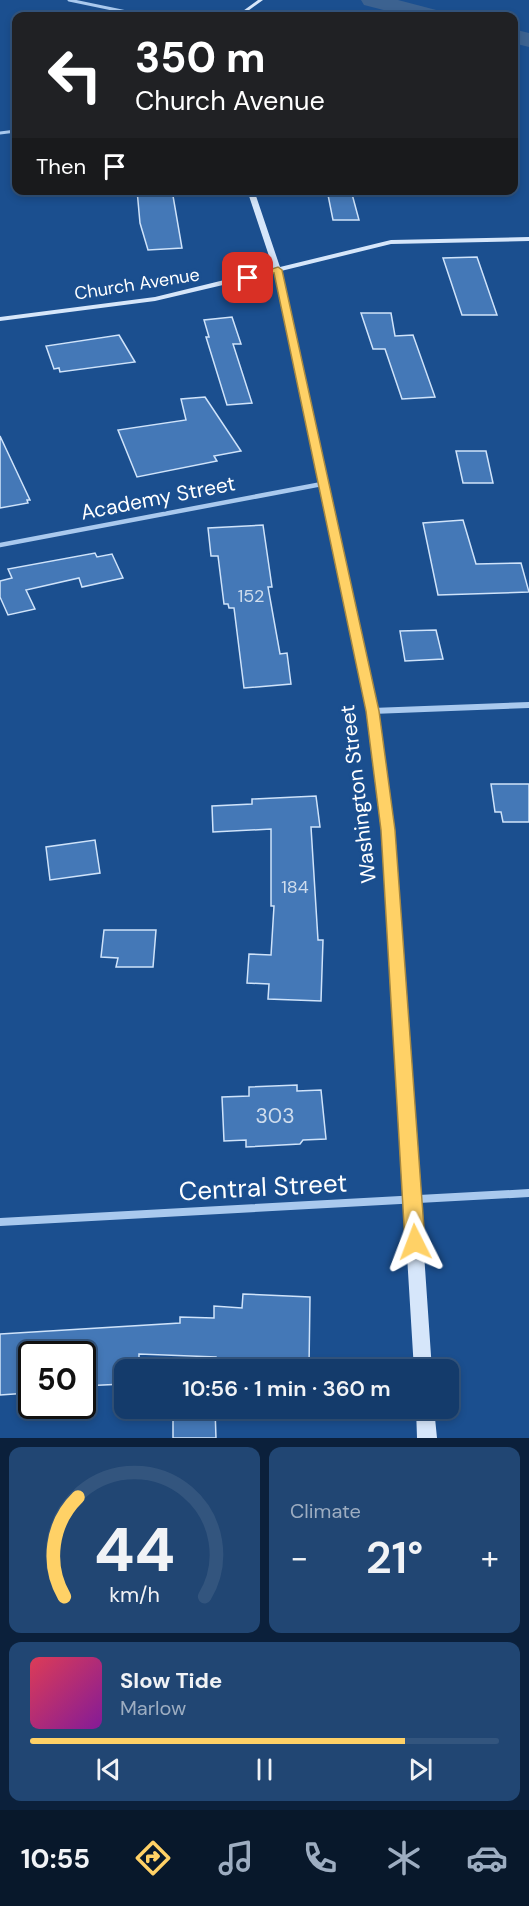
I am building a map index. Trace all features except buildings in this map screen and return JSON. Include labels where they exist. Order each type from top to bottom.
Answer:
[{"type":"main road","points":[[244,12],[261,0]]},
{"type":"main road","name":"Washington Street","points":[[252,195],[278,270],[372,711],[388,830],[422,1359]]},
{"type":"main road","name":"Church Avenue","points":[[0,319],[155,298],[278,270],[310,259],[391,242],[529,239]]},
{"type":"main road","points":[[426,1419],[427,1438]]},
{"type":"street","points":[[69,0],[127,12]]},
{"type":"street","name":"Academy Street","points":[[0,545],[322,484]]},
{"type":"street","points":[[372,711],[529,705]]},
{"type":"street","name":"Central Street","points":[[0,1222],[529,1193]]},
{"type":"waterway","points":[[372,0],[417,12]]},
{"type":"waterway","points":[[518,37],[529,40]]},
{"type":"route","points":[[248,278],[278,270],[372,711],[388,830],[415,1242]]}]
